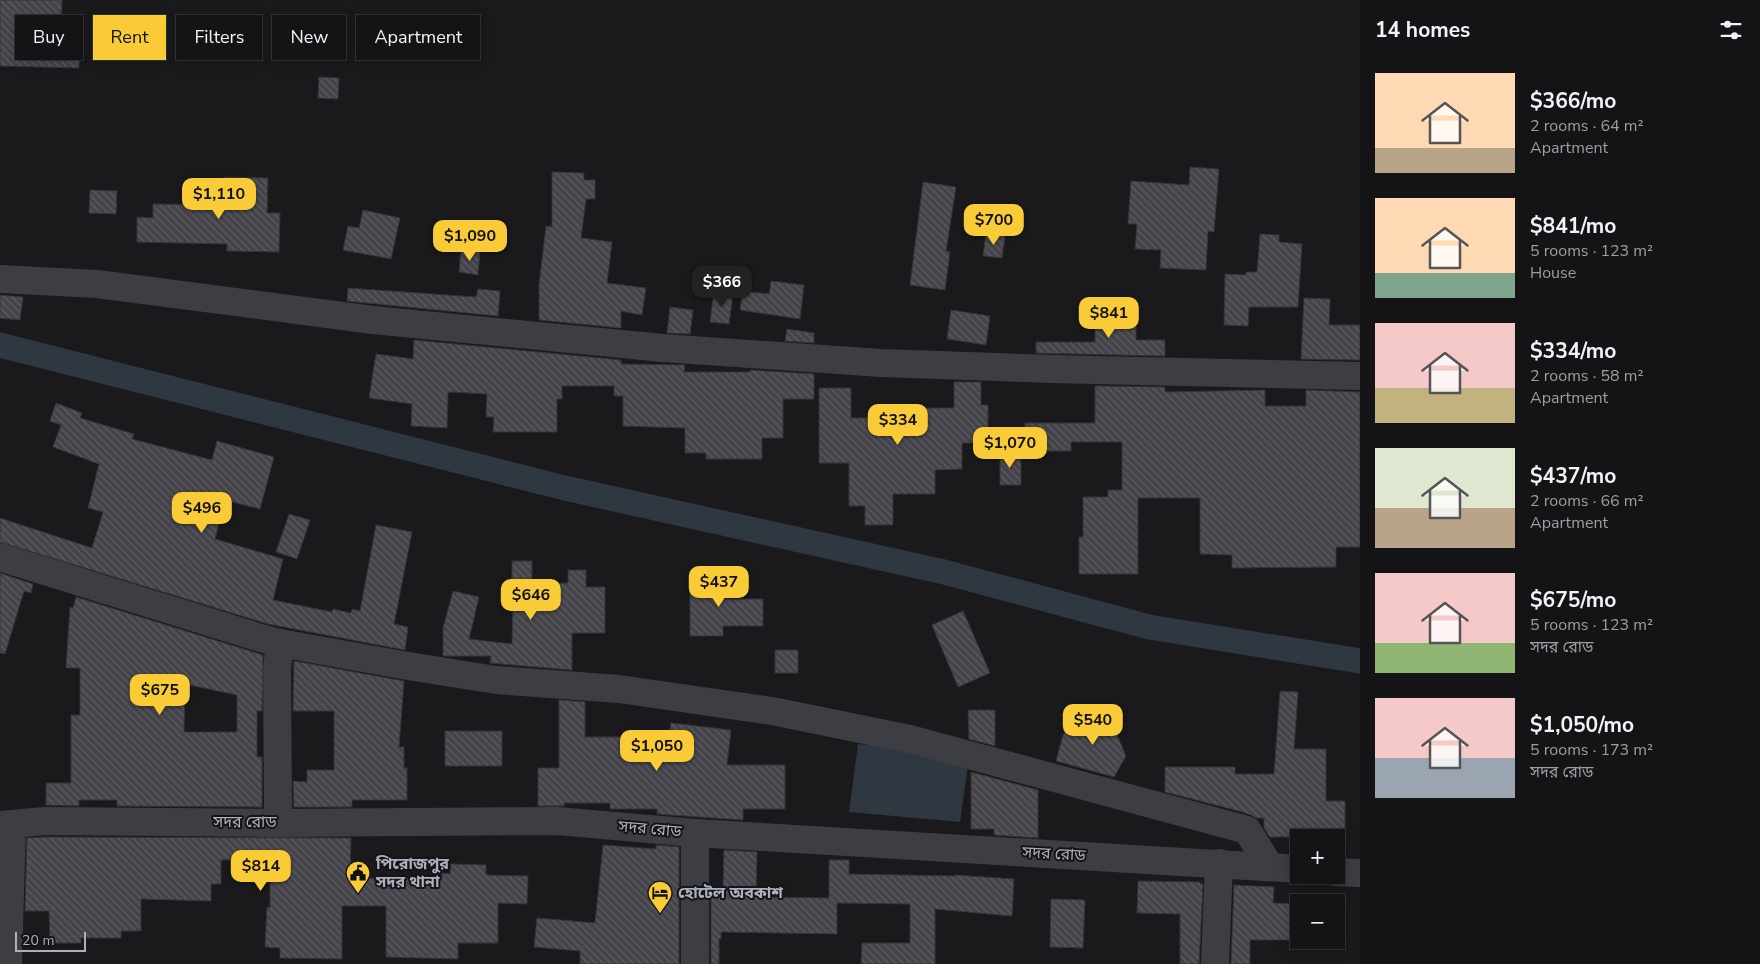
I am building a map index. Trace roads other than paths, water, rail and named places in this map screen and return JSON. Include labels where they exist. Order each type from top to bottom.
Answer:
[{"type":"street","points":[[0,279],[97,284],[373,320],[673,349],[881,364],[1360,376]]},
{"type":"street","points":[[0,558],[280,643],[496,680],[619,689],[772,711],[910,739],[1247,830],[1270,867]]},
{"type":"street","points":[[276,823],[278,809],[277,669],[280,643]]},
{"type":"street","name":"সদর রোড","points":[[6,824],[45,821],[276,823],[557,821],[695,833],[1290,868]]},
{"type":"street","points":[[6,824],[8,964]]},
{"type":"street","points":[[695,833],[695,964]]},
{"type":"street","points":[[1215,964],[1220,864]]},
{"type":"street","points":[[1345,872],[1360,873]]},
{"type":"waterway","points":[[0,345],[565,488],[944,572],[1149,627],[1360,661]]},
{"type":"place","name":"পিরোজপুর সদর থানা","points":[[358,894]]},
{"type":"place","name":"হোটেল অবকাশ","points":[[660,914]]}]
